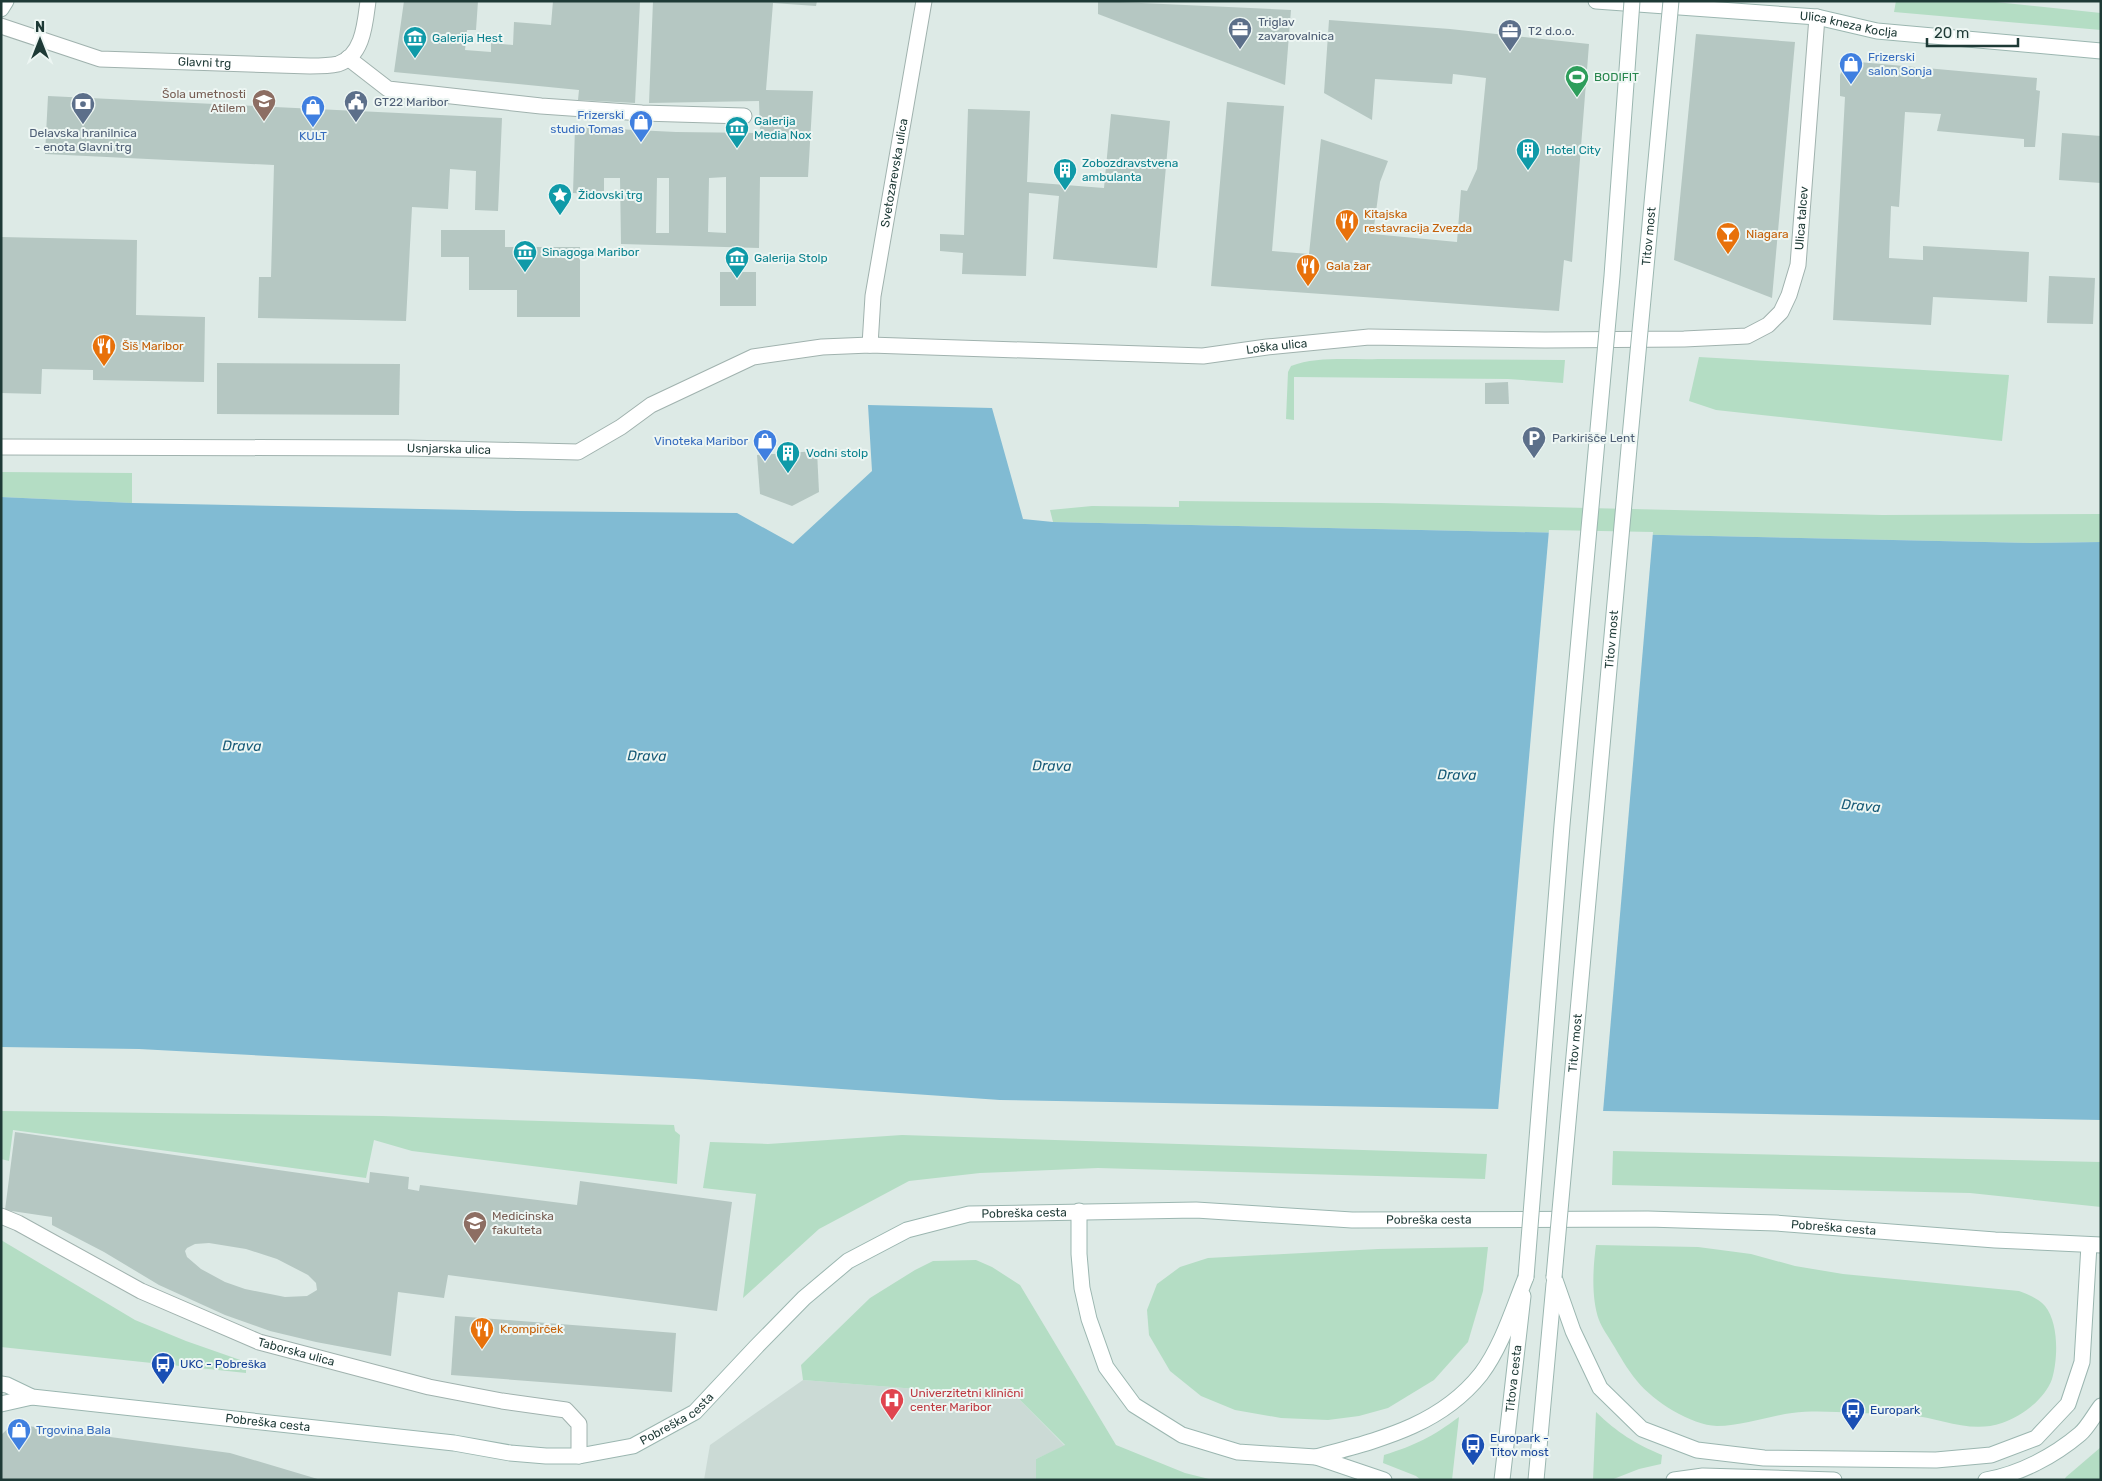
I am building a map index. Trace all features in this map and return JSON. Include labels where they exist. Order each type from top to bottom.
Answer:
[{"type":"street","points":[[1,9],[6,1]]},
{"type":"street","points":[[368,1],[358,49],[348,58],[388,89],[541,106],[642,113],[744,116]]},
{"type":"street","name":"Svetozarevska ulica","points":[[870,345],[873,296],[924,1]]},
{"type":"street","name":"Ulica kneza Koclja","points":[[1596,1],[1817,17],[1877,31],[2101,51]]},
{"type":"street","points":[[1316,1457],[1396,1434],[1424,1421],[1458,1397],[1480,1374],[1497,1348],[1526,1277],[1561,835],[1612,276],[1632,1]]},
{"type":"street","name":"Titov most","points":[[1554,1277],[1629,448],[1672,1]]},
{"type":"street","name":"Ulica talcev","points":[[1684,339],[1747,336],[1768,325],[1781,312],[1789,295],[1798,265],[1817,17]]},
{"type":"street","name":"Glavni trg","points":[[1,26],[100,59],[310,66],[337,64],[348,58]]},
{"type":"street","name":"Loška ulica","points":[[870,345],[1203,356],[1267,347],[1369,337],[1684,339]]},
{"type":"street","name":"Usnjarska ulica","points":[[1,447],[407,448],[578,452],[621,427],[651,405],[753,357],[822,347],[870,345]]},
{"type":"street","name":"Pobreška cesta","points":[[32,1397],[454,1443],[510,1453],[579,1456],[633,1446],[695,1412],[756,1347],[819,1285],[848,1261],[907,1230],[969,1214],[1196,1210],[1352,1220],[1648,1219],[1776,1223],[2095,1245]]},
{"type":"street","points":[[1079,1212],[1079,1254],[1082,1288],[1089,1319],[1106,1367],[1134,1405],[1182,1435],[1238,1452],[1316,1457],[1384,1480]]},
{"type":"street","name":"Taborska ulica","points":[[1,1216],[18,1223],[141,1291],[260,1342],[429,1386],[502,1401],[566,1410],[579,1424],[579,1456]]},
{"type":"street","points":[[1554,1277],[1573,1331],[1600,1388],[1642,1429],[1697,1450],[1764,1458],[1936,1460],[1991,1455],[2036,1438],[2068,1404],[2082,1362],[2095,1245]]},
{"type":"street","name":"Titova cesta","points":[[1502,1480],[1526,1277]]},
{"type":"street","points":[[1536,1480],[1554,1277]]},
{"type":"street","points":[[1,1384],[32,1397]]},
{"type":"street","points":[[1,1404],[32,1397]]},
{"type":"street","points":[[1986,1480],[2002,1477],[2034,1465],[2081,1433],[2101,1406]]},
{"type":"street","points":[[1674,1480],[1703,1476],[1834,1480]]},
{"type":"shaded area","name":"Univerzitetni klinični center Maribor","points":[[803,1380],[1017,1397],[1065,1446],[1036,1459],[1036,1480],[704,1480],[710,1445]]},
{"type":"green space","points":[[1896,1],[1986,1],[2101,13],[2101,30],[1894,12]]},
{"type":"green space","points":[[1699,357],[2009,375],[2002,441],[1716,410],[1689,401]]},
{"type":"green space","points":[[1334,359],[1565,360],[1563,383],[1508,379],[1294,377],[1294,420],[1286,419],[1288,372],[1291,366],[1301,363]]},
{"type":"green space","points":[[1,472],[132,473],[132,503],[1,497]]},
{"type":"green space","points":[[1179,501],[1381,503],[1882,515],[2101,514],[2101,542],[2031,543],[1053,522],[1050,510],[1092,506],[1179,507]]},
{"type":"green space","points":[[1,1111],[382,1116],[674,1125],[675,1131],[680,1135],[677,1184],[412,1151],[374,1140],[366,1178],[13,1130],[9,1161],[1,1159]]},
{"type":"green space","points":[[902,1135],[1487,1154],[1485,1179],[1098,1168],[980,1173],[909,1181],[819,1229],[743,1298],[756,1194],[703,1188],[710,1142],[768,1144]]},
{"type":"green space","points":[[1613,1151],[2101,1162],[2101,1207],[1970,1193],[1612,1185]]},
{"type":"green space","points":[[1,1240],[135,1320],[186,1341],[246,1362],[246,1373],[1,1347]]},
{"type":"green space","points":[[1596,1245],[1698,1247],[1751,1254],[1795,1266],[1843,1274],[2019,1291],[2042,1303],[2050,1313],[2056,1341],[2052,1379],[2044,1393],[2032,1406],[2009,1420],[1990,1426],[1967,1426],[1903,1414],[1824,1412],[1792,1413],[1726,1426],[1707,1425],[1696,1422],[1674,1411],[1644,1389],[1630,1372],[1603,1329],[1596,1311],[1594,1292]]},
{"type":"green space","points":[[1488,1247],[1483,1291],[1468,1342],[1434,1380],[1388,1408],[1359,1416],[1328,1420],[1281,1418],[1235,1410],[1201,1396],[1170,1371],[1149,1335],[1147,1310],[1157,1284],[1180,1267],[1208,1258],[1378,1249]]},
{"type":"green space","points":[[976,1260],[992,1267],[1020,1285],[1116,1445],[1185,1473],[1213,1480],[1036,1480],[1036,1459],[1065,1445],[1017,1397],[803,1380],[801,1365],[870,1298],[933,1261]]},
{"type":"green space","points":[[1596,1412],[1627,1437],[1662,1455],[1661,1464],[1639,1469],[1611,1480],[1593,1480]]},
{"type":"green space","points":[[1459,1417],[1452,1480],[1421,1480],[1416,1476],[1383,1463],[1384,1455],[1423,1440]]},
{"type":"green space","points":[[2101,1447],[2101,1480],[2064,1480],[2066,1477]]},
{"type":"water","name":"Drava","points":[[868,405],[992,408],[1023,519],[1053,522],[2031,543],[2101,542],[2101,1120],[1000,1100],[695,1079],[139,1049],[1,1047],[1,497],[132,503],[517,511],[737,513],[793,544],[872,471]]},
{"type":"pier","points":[[1549,530],[1653,532],[1603,1112],[1498,1111]]},
{"type":"building","points":[[404,1],[478,1],[476,30],[467,30],[465,50],[491,52],[491,43],[513,45],[514,22],[551,25],[553,1],[640,2],[635,103],[578,100],[579,90],[394,72]]},
{"type":"building","points":[[653,1],[817,1],[816,6],[773,3],[766,90],[813,91],[808,177],[760,177],[759,248],[621,244],[620,178],[604,178],[604,195],[573,193],[575,127],[676,132],[760,133],[759,101],[649,103]],"holes":[[[726,177],[726,233],[708,232],[709,178]],[[657,178],[669,178],[669,233],[656,233]]]},
{"type":"building","name":"Triglav zavarovalnica","points":[[1098,1],[1291,10],[1285,85],[1098,14]]},
{"type":"building","points":[[1329,20],[1450,29],[1589,44],[1572,262],[1564,260],[1559,311],[1211,286],[1227,102],[1284,106],[1272,251],[1309,254],[1321,139],[1388,161],[1380,182],[1373,234],[1457,242],[1461,190],[1467,191],[1477,169],[1486,78],[1453,74],[1452,84],[1375,79],[1372,120],[1324,93]]},
{"type":"building","points":[[1696,34],[1795,42],[1772,298],[1674,260]]},
{"type":"building","points":[[1848,61],[2037,78],[2036,90],[2040,91],[2035,147],[2024,147],[2024,139],[1937,131],[1941,114],[1905,112],[1899,207],[1891,206],[1889,258],[1923,260],[1923,246],[2029,252],[2027,302],[1933,297],[1931,325],[1833,320],[1845,97],[1840,96],[1840,75],[1844,66],[1848,67]]},
{"type":"building","points":[[48,96],[502,118],[498,211],[475,210],[476,171],[450,169],[448,209],[412,207],[406,321],[258,318],[259,277],[271,277],[274,165],[45,154]]},
{"type":"building","name":"Zobozdravstvena ambulanta","points":[[968,109],[1030,111],[1027,182],[1104,188],[1111,114],[1170,121],[1157,268],[1053,259],[1059,196],[1029,193],[1026,276],[962,274],[963,253],[940,251],[940,234],[964,235]]},
{"type":"building","points":[[2062,133],[2101,136],[2101,183],[2059,180]]},
{"type":"building","name":"Sinagoga Maribor","points":[[441,230],[505,230],[505,247],[580,247],[580,317],[517,317],[517,290],[469,290],[469,257],[441,257]]},
{"type":"building","points":[[1,237],[137,240],[136,315],[205,317],[204,382],[93,380],[93,370],[42,369],[41,394],[1,393]]},
{"type":"building","points":[[720,272],[756,272],[756,306],[720,306]]},
{"type":"building","points":[[2049,276],[2095,278],[2093,324],[2047,323]]},
{"type":"building","points":[[217,363],[400,364],[399,415],[217,414]]},
{"type":"building","points":[[1508,382],[1509,404],[1485,404],[1485,383]]},
{"type":"building","name":"Vodni stolp","points":[[817,451],[819,492],[792,506],[760,494],[757,455]]},
{"type":"building","name":"Medicinska fakulteta","points":[[15,1132],[369,1183],[370,1172],[409,1177],[408,1189],[419,1191],[420,1185],[577,1205],[580,1181],[732,1202],[717,1311],[448,1275],[444,1298],[398,1292],[391,1356],[270,1331],[225,1315],[159,1285],[104,1252],[52,1225],[52,1217],[5,1210]],"holes":[[[209,1243],[246,1249],[277,1259],[308,1275],[316,1283],[317,1290],[307,1296],[285,1297],[245,1289],[225,1282],[201,1269],[187,1257],[185,1251],[195,1244]]]},
{"type":"building","points":[[455,1316],[676,1333],[672,1392],[451,1375]]},
{"type":"building","points":[[13,1424],[230,1453],[321,1480],[1,1480],[1,1435]]},
{"type":"place","name":"Triglav zavarovalnica","points":[[1240,50]]},
{"type":"place","name":"T2 d.o.o.","points":[[1510,52]]},
{"type":"place","name":"Galerija Hest","points":[[415,59]]},
{"type":"place","name":"Frizerski salon Sonja","points":[[1851,85]]},
{"type":"place","name":"BODIFIT","points":[[1577,98]]},
{"type":"place","name":"Šola umetnosti Atilem","points":[[264,122]]},
{"type":"place","name":"GT22 Maribor","points":[[356,123]]},
{"type":"place","name":"Delavska hranilnica - enota Glavni trg","points":[[83,125]]},
{"type":"place","name":"KULT","points":[[313,128]]},
{"type":"place","name":"Frizerski studio Tomas","points":[[641,143]]},
{"type":"place","name":"Galerija Media Nox","points":[[737,149]]},
{"type":"place","name":"Hotel City","points":[[1528,171]]},
{"type":"place","name":"Zobozdravstvena ambulanta","points":[[1065,191]]},
{"type":"place","name":"Židovski trg","points":[[560,216]]},
{"type":"place","name":"Kitajska restavracija Zvezda","points":[[1347,242]]},
{"type":"place","name":"Niagara","points":[[1728,255]]},
{"type":"place","name":"Sinagoga Maribor","points":[[525,273]]},
{"type":"place","name":"Galerija Stolp","points":[[737,279]]},
{"type":"place","name":"Gala žar","points":[[1308,287]]},
{"type":"place","name":"Šiš Maribor","points":[[104,367]]},
{"type":"place","name":"Parkirišče Lent","points":[[1534,459]]},
{"type":"place","name":"Vinoteka Maribor","points":[[765,462]]},
{"type":"place","name":"Vodni stolp","points":[[788,474]]},
{"type":"place","name":"Medicinska fakulteta","points":[[475,1244]]},
{"type":"place","name":"Krompirček","points":[[482,1350]]},
{"type":"place","name":"UKC - Pobreška","points":[[163,1385]]},
{"type":"place","name":"Univerzitetni klinični center Maribor","points":[[892,1421]]},
{"type":"place","name":"Europark","points":[[1853,1431]]},
{"type":"place","name":"Trgovina Bala","points":[[19,1451]]},
{"type":"place","name":"Europark - Titov most","points":[[1473,1466]]}]
